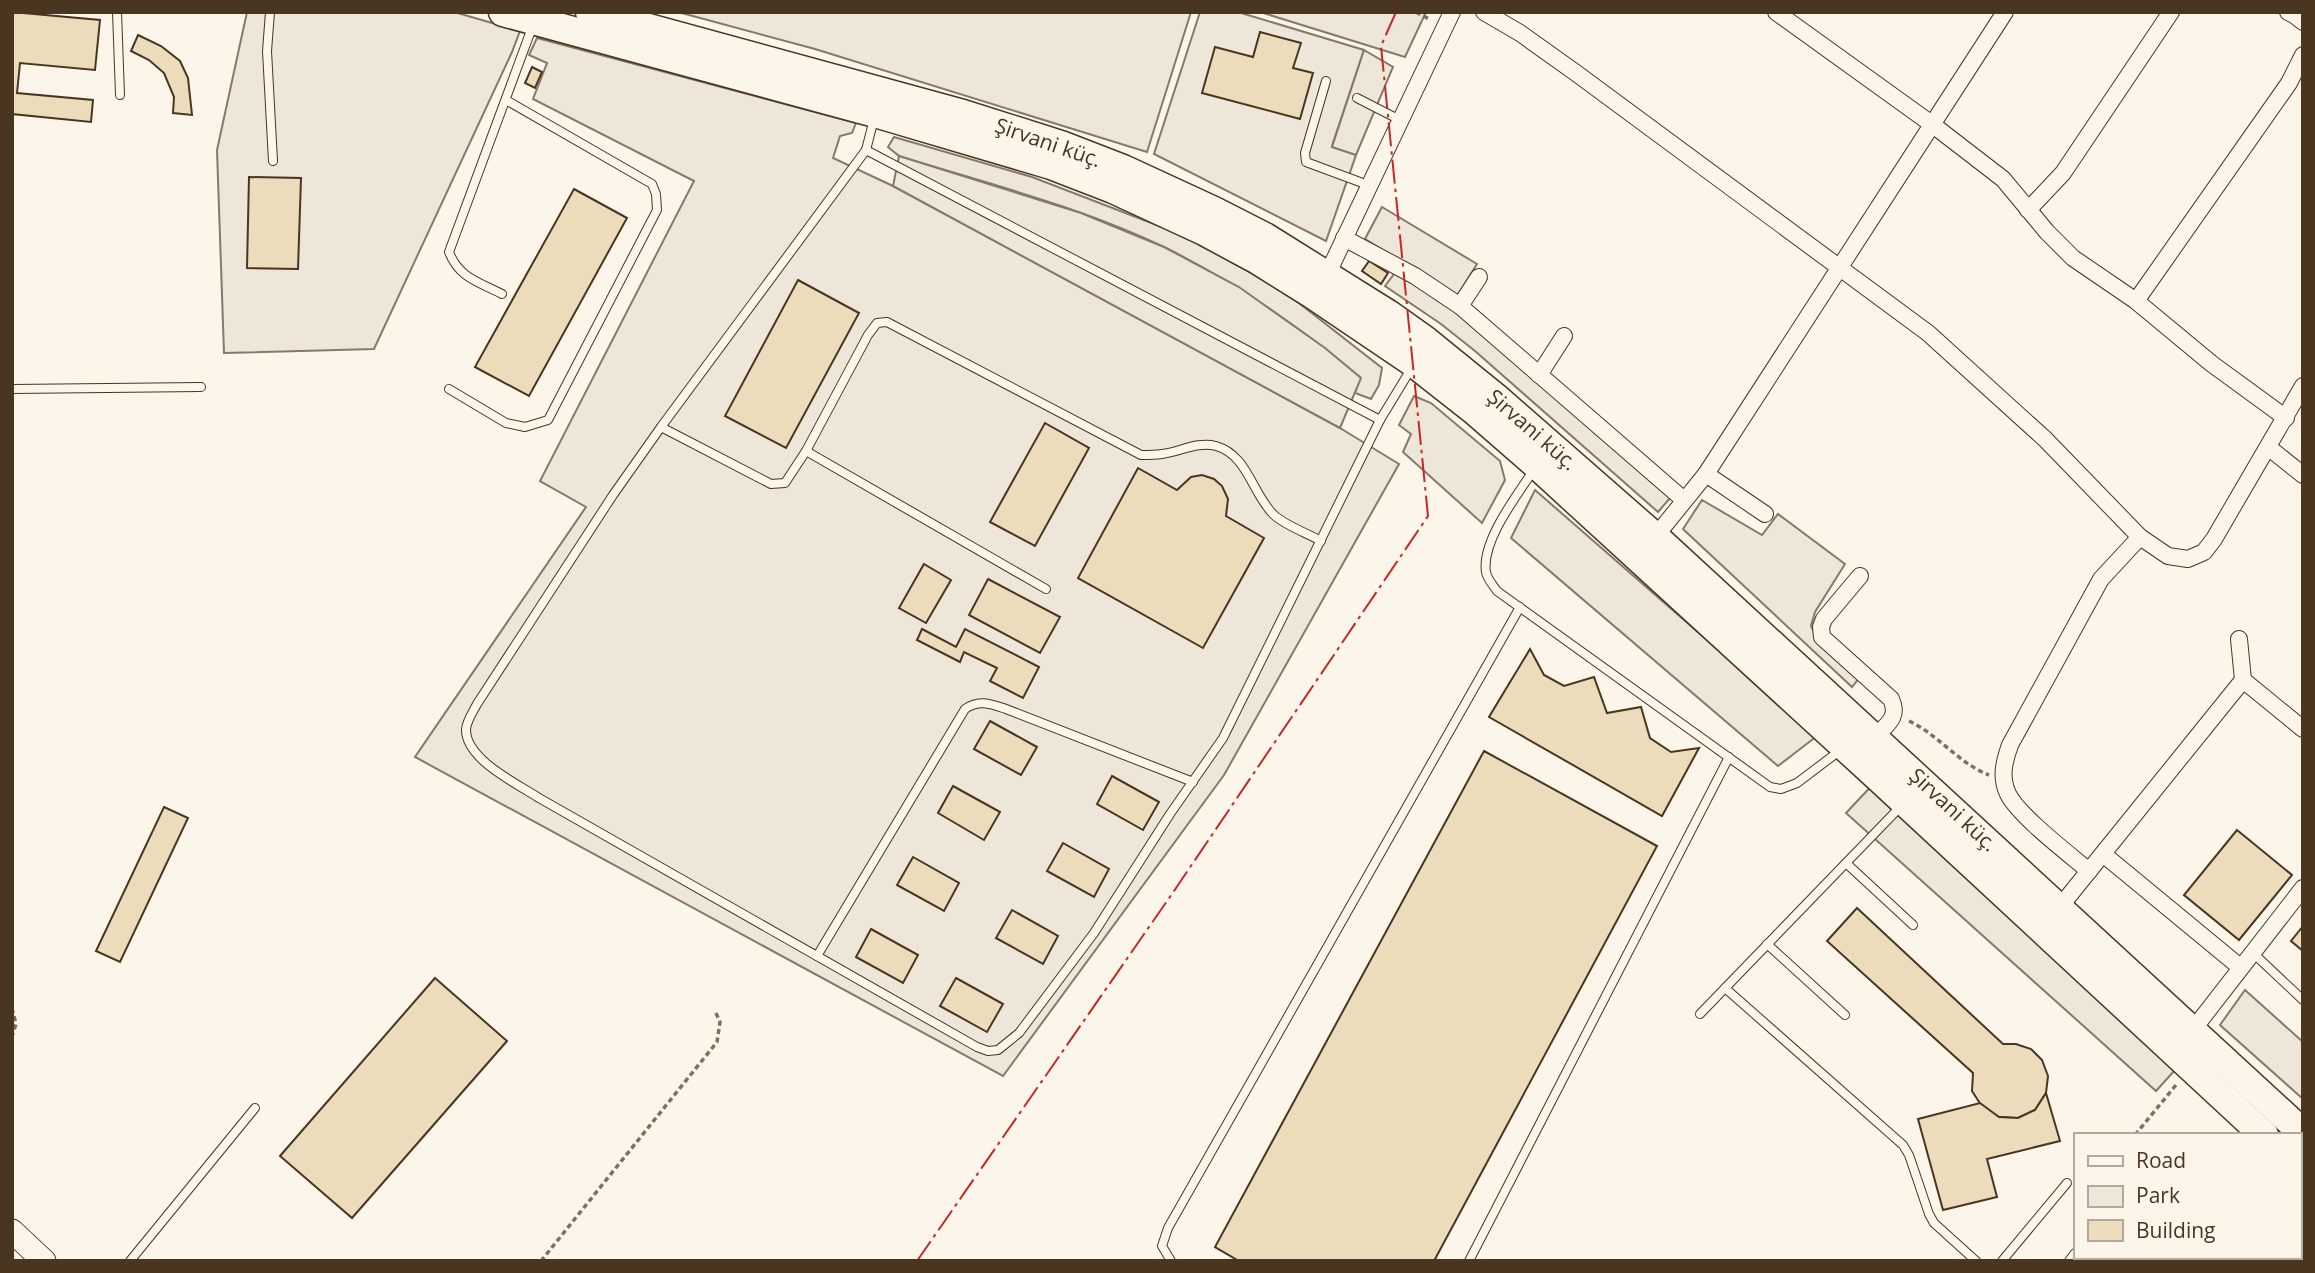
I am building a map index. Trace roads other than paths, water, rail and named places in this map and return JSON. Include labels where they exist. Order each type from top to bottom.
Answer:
[{"type":"highway","points":[[503,12],[875,113],[1051,164],[1204,231],[1312,294],[1414,363],[1537,465],[2262,1133]]},
{"type":"highway","name":"Şirvani küç.","points":[[590,12],[963,114],[1061,145],[1122,169],[1214,211],[1265,237],[1327,275],[1426,341],[1495,397],[1655,537],[2303,1133]]},
{"type":"main road","points":[[12,1231],[44,1261]]},
{"type":"street","points":[[1327,275],[1452,12]]},
{"type":"street","points":[[1484,12],[1520,33],[1576,73],[1927,333],[2045,439],[2140,537],[2168,556],[2189,559],[2204,552],[2303,386]]},
{"type":"street","points":[[1776,12],[2003,179],[2073,258],[2136,301],[2212,364],[2286,418]]},
{"type":"street","points":[[1655,537],[1706,474],[2005,12]]},
{"type":"street","points":[[2028,210],[2063,173],[2171,12]]},
{"type":"street","points":[[2288,12],[2303,22]]},
{"type":"street","points":[[2136,301],[2290,83],[2303,55]]},
{"type":"street","points":[[1344,238],[1415,276],[1460,306],[1684,500]]},
{"type":"street","points":[[1460,306],[1479,277]]},
{"type":"street","points":[[1539,375],[1564,336]]},
{"type":"street","points":[[2268,447],[2303,475]]},
{"type":"street","points":[[1706,474],[1765,514]]},
{"type":"street","points":[[2089,872],[2018,808],[2008,793],[2004,764],[2010,745],[2101,579],[2140,537]]},
{"type":"street","points":[[1860,576],[1824,619],[1821,627],[1822,637],[1891,699],[1894,715],[1874,738]]},
{"type":"street","points":[[2059,908],[2243,680],[2239,639]]},
{"type":"street","points":[[2243,680],[2303,729]]},
{"type":"street","points":[[2104,854],[2240,967]]},
{"type":"street","points":[[2192,1031],[2303,888]]},
{"type":"lane","points":[[117,12],[120,95]]},
{"type":"lane","points":[[270,12],[267,51],[273,161]]},
{"type":"lane","points":[[502,294],[463,274],[455,266],[449,252],[535,21]]},
{"type":"lane","points":[[1326,81],[1305,153],[1306,162],[1368,185]]},
{"type":"lane","points":[[1357,99],[1400,120]]},
{"type":"lane","points":[[450,389],[506,423],[525,426],[548,420],[657,210],[652,184],[506,100]]},
{"type":"lane","points":[[875,113],[866,150],[613,495],[477,704],[466,731],[477,757],[539,798],[977,1047],[988,1051],[998,1050],[1019,1033],[1094,933],[1223,738],[1380,420],[1414,363]]},
{"type":"lane","points":[[866,150],[1380,420]]},
{"type":"lane","points":[[661,427],[771,484],[785,483],[806,451],[868,335],[877,324],[887,322],[1141,455],[1164,454],[1190,446],[1214,445],[1227,451],[1242,463],[1261,501],[1276,518],[1321,541]]},
{"type":"lane","points":[[12,389],[201,387]]},
{"type":"lane","points":[[806,451],[1046,589]]},
{"type":"lane","points":[[1537,465],[1508,509],[1485,554],[1486,575],[1497,591],[1770,787],[1782,789],[1797,783],[1845,747]]},
{"type":"lane","points":[[1171,1261],[1162,1246],[1168,1228],[1520,607]]},
{"type":"lane","points":[[817,956],[965,709],[972,704],[986,702],[1006,709],[1194,782]]},
{"type":"lane","points":[[1469,1261],[1729,757]]},
{"type":"lane","points":[[1700,1014],[1905,802]]},
{"type":"lane","points":[[1846,863],[1913,925]]},
{"type":"lane","points":[[1767,944],[1845,1015]]},
{"type":"lane","points":[[2252,952],[2303,1000]]},
{"type":"lane","points":[[1725,988],[1903,1145],[1934,1223],[1976,1261]]},
{"type":"lane","points":[[130,1261],[255,1108]]},
{"type":"lane","points":[[2002,1261],[2067,1183]]}]
